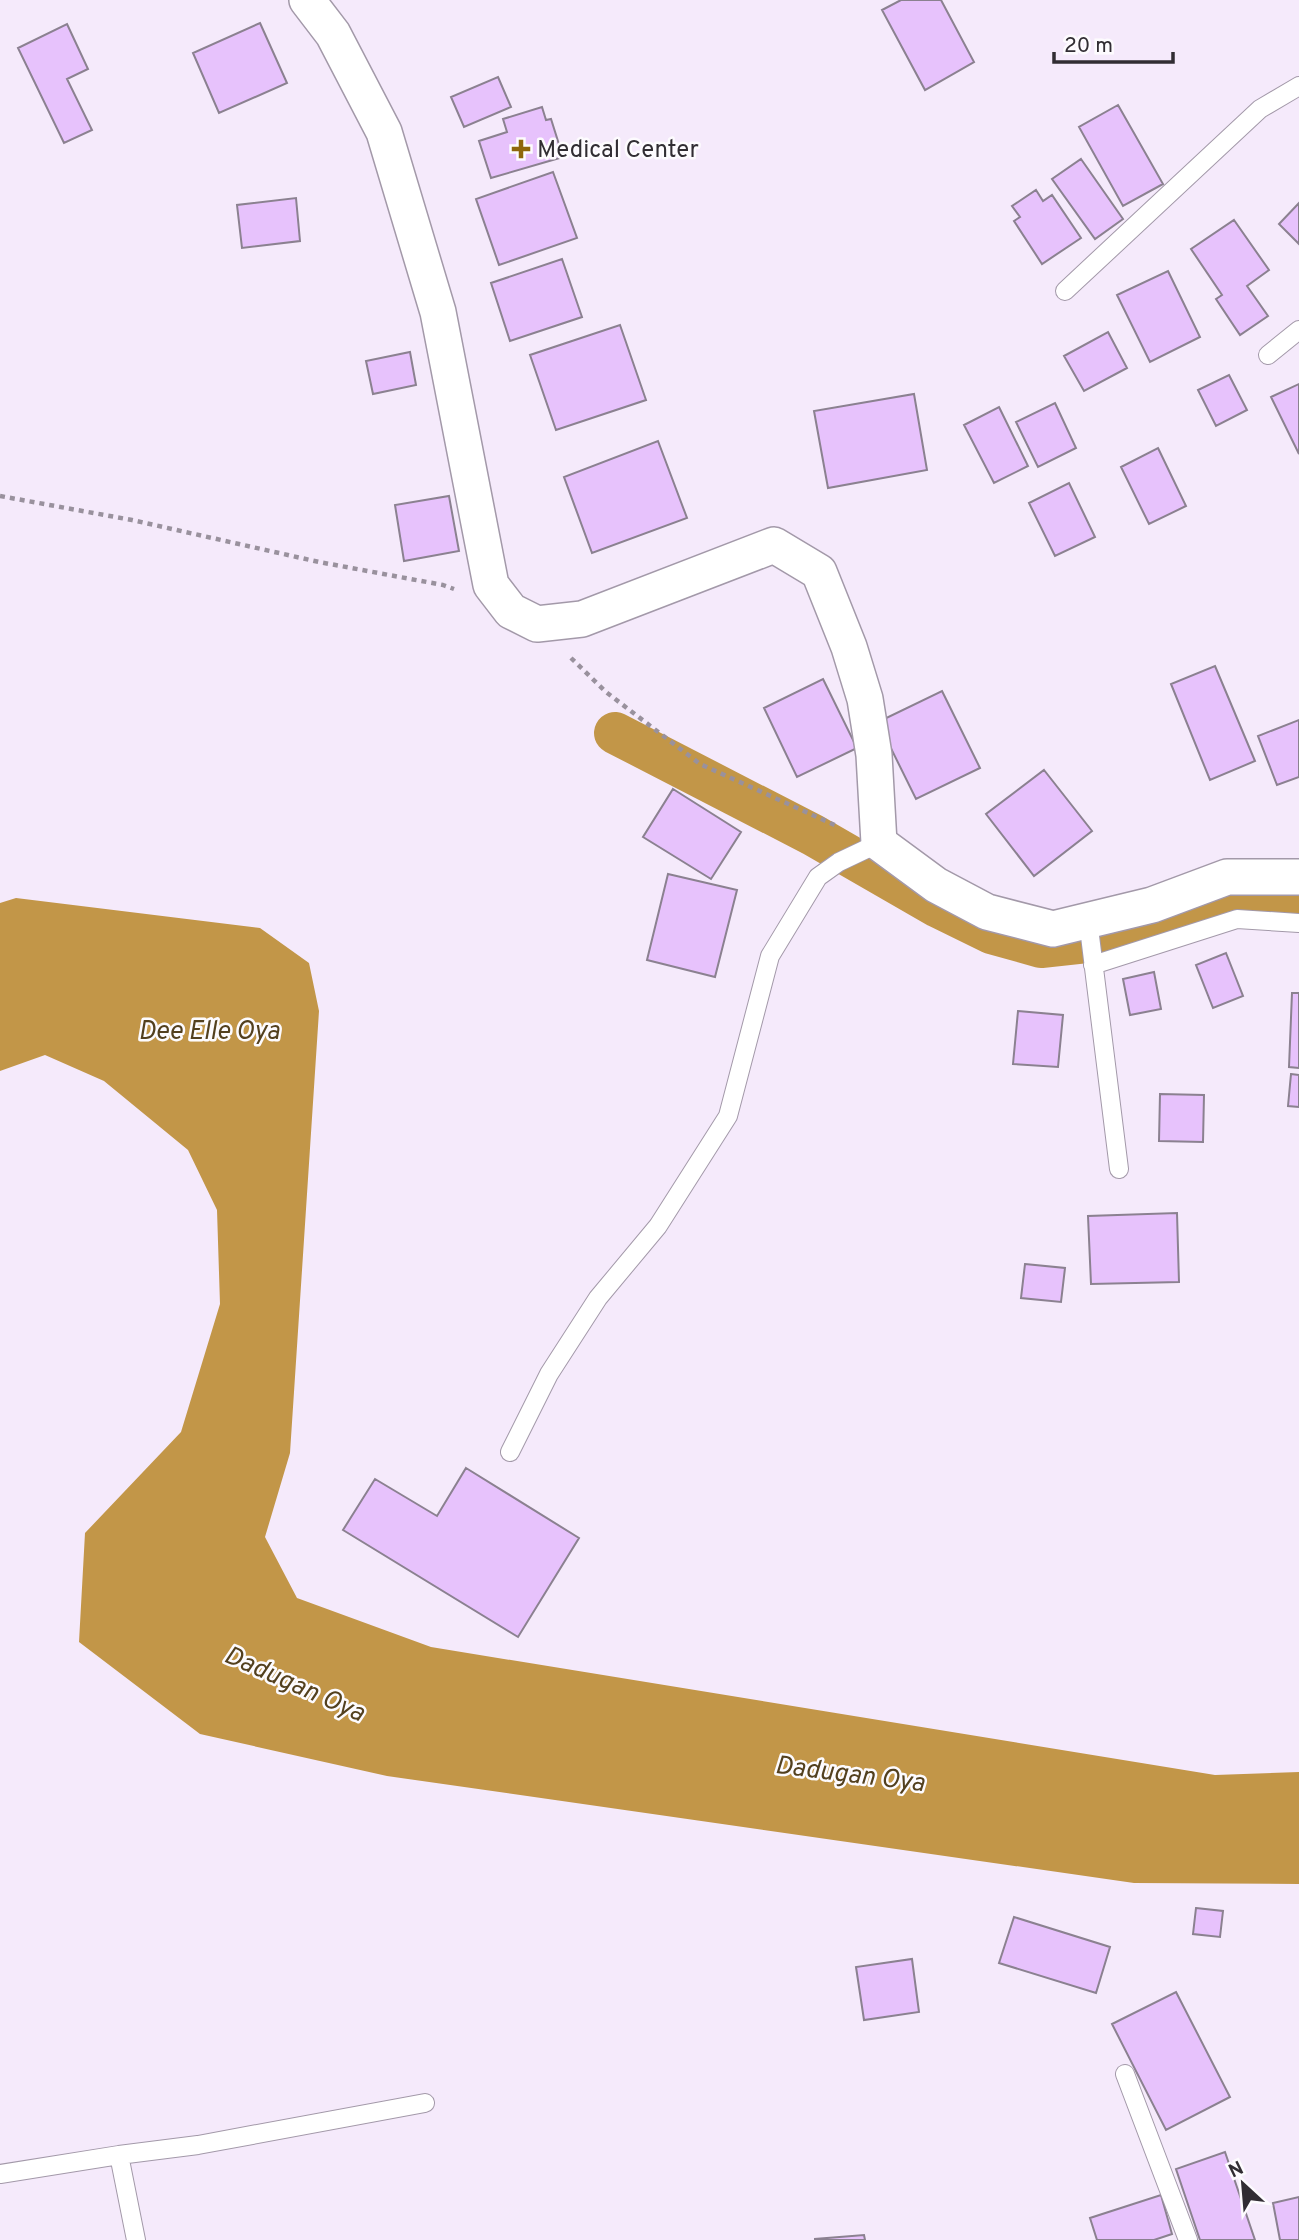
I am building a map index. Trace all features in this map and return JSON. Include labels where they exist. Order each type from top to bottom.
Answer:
[{"type":"street","points":[[307,0],[333,34],[384,132],[438,312],[491,585],[510,611],[537,624],[582,619],[774,545],[819,572],[849,647],[864,699],[874,755],[877,844],[936,885],[987,912],[1053,929],[1152,905],[1227,877],[1299,877]]},
{"type":"lane","points":[[1065,291],[1260,109],[1299,86]]},
{"type":"lane","points":[[1268,355],[1299,330]]},
{"type":"lane","points":[[510,1452],[549,1374],[598,1298],[658,1226],[728,1116],[770,956],[777,944],[818,877],[839,862],[877,844]]},
{"type":"lane","points":[[1093,965],[1237,919],[1299,923]]},
{"type":"lane","points":[[1088,920],[1119,1169]]},
{"type":"lane","points":[[1125,2074],[1188,2240]]},
{"type":"lane","points":[[0,2174],[198,2145],[425,2103]]},
{"type":"lane","points":[[119,2155],[136,2240]]},
{"type":"path","points":[[0,496],[132,520],[319,562],[443,585],[455,590]]},
{"type":"path","points":[[537,624],[606,692],[700,764],[877,844]]},
{"type":"water","name":"Dee Elle Oya","points":[[16,898],[260,928],[309,963],[319,1011],[290,1453],[265,1537],[297,1598],[431,1647],[1215,1775],[1299,1772],[1299,1884],[1134,1883],[387,1776],[200,1734],[79,1642],[85,1533],[181,1432],[220,1304],[217,1210],[188,1150],[104,1081],[45,1055],[0,1071],[0,903]]},
{"type":"building","points":[[901,0],[941,0],[974,62],[925,90],[882,10]]},
{"type":"building","points":[[260,23],[287,83],[219,113],[193,53]]},
{"type":"building","points":[[67,24],[88,69],[67,79],[92,130],[64,143],[18,48]]},
{"type":"building","points":[[498,77],[511,107],[464,127],[451,97]]},
{"type":"building","points":[[1118,105],[1163,184],[1123,206],[1079,127]]},
{"type":"building","name":"Medical Center","points":[[542,107],[546,120],[551,119],[563,157],[491,178],[479,141],[507,132],[503,119]]},
{"type":"building","points":[[1081,159],[1123,219],[1095,239],[1052,179]]},
{"type":"building","points":[[553,172],[577,238],[499,265],[476,199]]},
{"type":"building","points":[[1036,190],[1043,201],[1052,195],[1081,238],[1042,264],[1014,221],[1020,217],[1012,206]]},
{"type":"building","points":[[296,198],[300,241],[242,248],[237,205]]},
{"type":"building","points":[[1299,203],[1299,244],[1279,224]]},
{"type":"building","points":[[1234,220],[1269,270],[1247,286],[1268,316],[1240,335],[1216,299],[1222,295],[1191,249]]},
{"type":"building","points":[[562,259],[582,317],[510,341],[491,283]]},
{"type":"building","points":[[1168,271],[1200,337],[1150,362],[1117,295]]},
{"type":"building","points":[[620,325],[646,400],[556,430],[530,355]]},
{"type":"building","points":[[1108,332],[1127,368],[1084,391],[1064,356]]},
{"type":"building","points":[[410,352],[416,385],[373,394],[366,361]]},
{"type":"building","points":[[1229,375],[1247,410],[1216,426],[1198,390]]},
{"type":"building","points":[[1299,384],[1299,454],[1271,397]]},
{"type":"building","points":[[914,394],[927,470],[828,488],[814,411]]},
{"type":"building","points":[[1055,403],[1076,448],[1038,467],[1016,422]]},
{"type":"building","points":[[999,407],[1028,466],[994,483],[964,425]]},
{"type":"building","points":[[658,441],[687,518],[592,553],[564,477]]},
{"type":"building","points":[[1158,448],[1186,506],[1149,524],[1121,467]]},
{"type":"building","points":[[1069,483],[1095,537],[1055,556],[1029,503]]},
{"type":"building","points":[[449,496],[459,551],[404,561],[395,505]]},
{"type":"building","points":[[1215,666],[1255,761],[1210,780],[1171,684]]},
{"type":"building","points":[[823,679],[857,748],[797,777],[764,708]]},
{"type":"building","points":[[942,691],[980,768],[916,799],[878,722]]},
{"type":"building","points":[[1299,720],[1299,777],[1277,785],[1258,736]]},
{"type":"building","points":[[1044,770],[1092,831],[1034,876],[986,814]]},
{"type":"building","points":[[673,789],[741,832],[711,879],[643,837]]},
{"type":"building","points":[[668,874],[737,890],[715,977],[647,960]]},
{"type":"building","points":[[1226,953],[1243,996],[1213,1008],[1196,965]]},
{"type":"building","points":[[1154,972],[1161,1009],[1130,1015],[1123,979]]},
{"type":"building","points":[[1292,993],[1299,993],[1299,1068],[1289,1067]]},
{"type":"building","points":[[1018,1011],[1063,1015],[1058,1067],[1013,1064]]},
{"type":"building","points":[[1291,1074],[1299,1075],[1299,1107],[1288,1106]]},
{"type":"building","points":[[1160,1094],[1204,1095],[1203,1142],[1159,1141]]},
{"type":"building","points":[[1177,1213],[1179,1282],[1091,1284],[1088,1216]]},
{"type":"building","points":[[1025,1264],[1065,1268],[1061,1302],[1021,1298]]},
{"type":"building","points":[[466,1468],[579,1538],[518,1637],[343,1530],[375,1479],[437,1516]]},
{"type":"building","points":[[1196,1908],[1223,1911],[1220,1937],[1193,1934]]},
{"type":"building","points":[[1014,1917],[1110,1947],[1096,1993],[999,1963]]},
{"type":"building","points":[[912,1959],[919,2012],[864,2020],[856,1967]]},
{"type":"building","points":[[1176,1992],[1230,2097],[1166,2130],[1112,2024]]},
{"type":"building","points":[[1225,2152],[1255,2240],[1200,2240],[1176,2169]]},
{"type":"building","points":[[1161,2195],[1172,2234],[1154,2240],[1097,2240],[1090,2218]]},
{"type":"building","points":[[1299,2197],[1299,2240],[1280,2240],[1273,2203]]},
{"type":"building","points":[[864,2235],[865,2240],[815,2240],[815,2239]]},
{"type":"waterway","points":[[615,733],[813,835],[938,907],[991,933],[1041,947],[1096,941],[1210,905],[1250,904],[1299,908]]},
{"type":"place","name":"Medical Center","points":[[521,149]]},
{"type":"water label","name":"Dadugan Oya","points":[[295,1683]]},
{"type":"water label","name":"Dadugan Oya","points":[[850,1773]]}]
